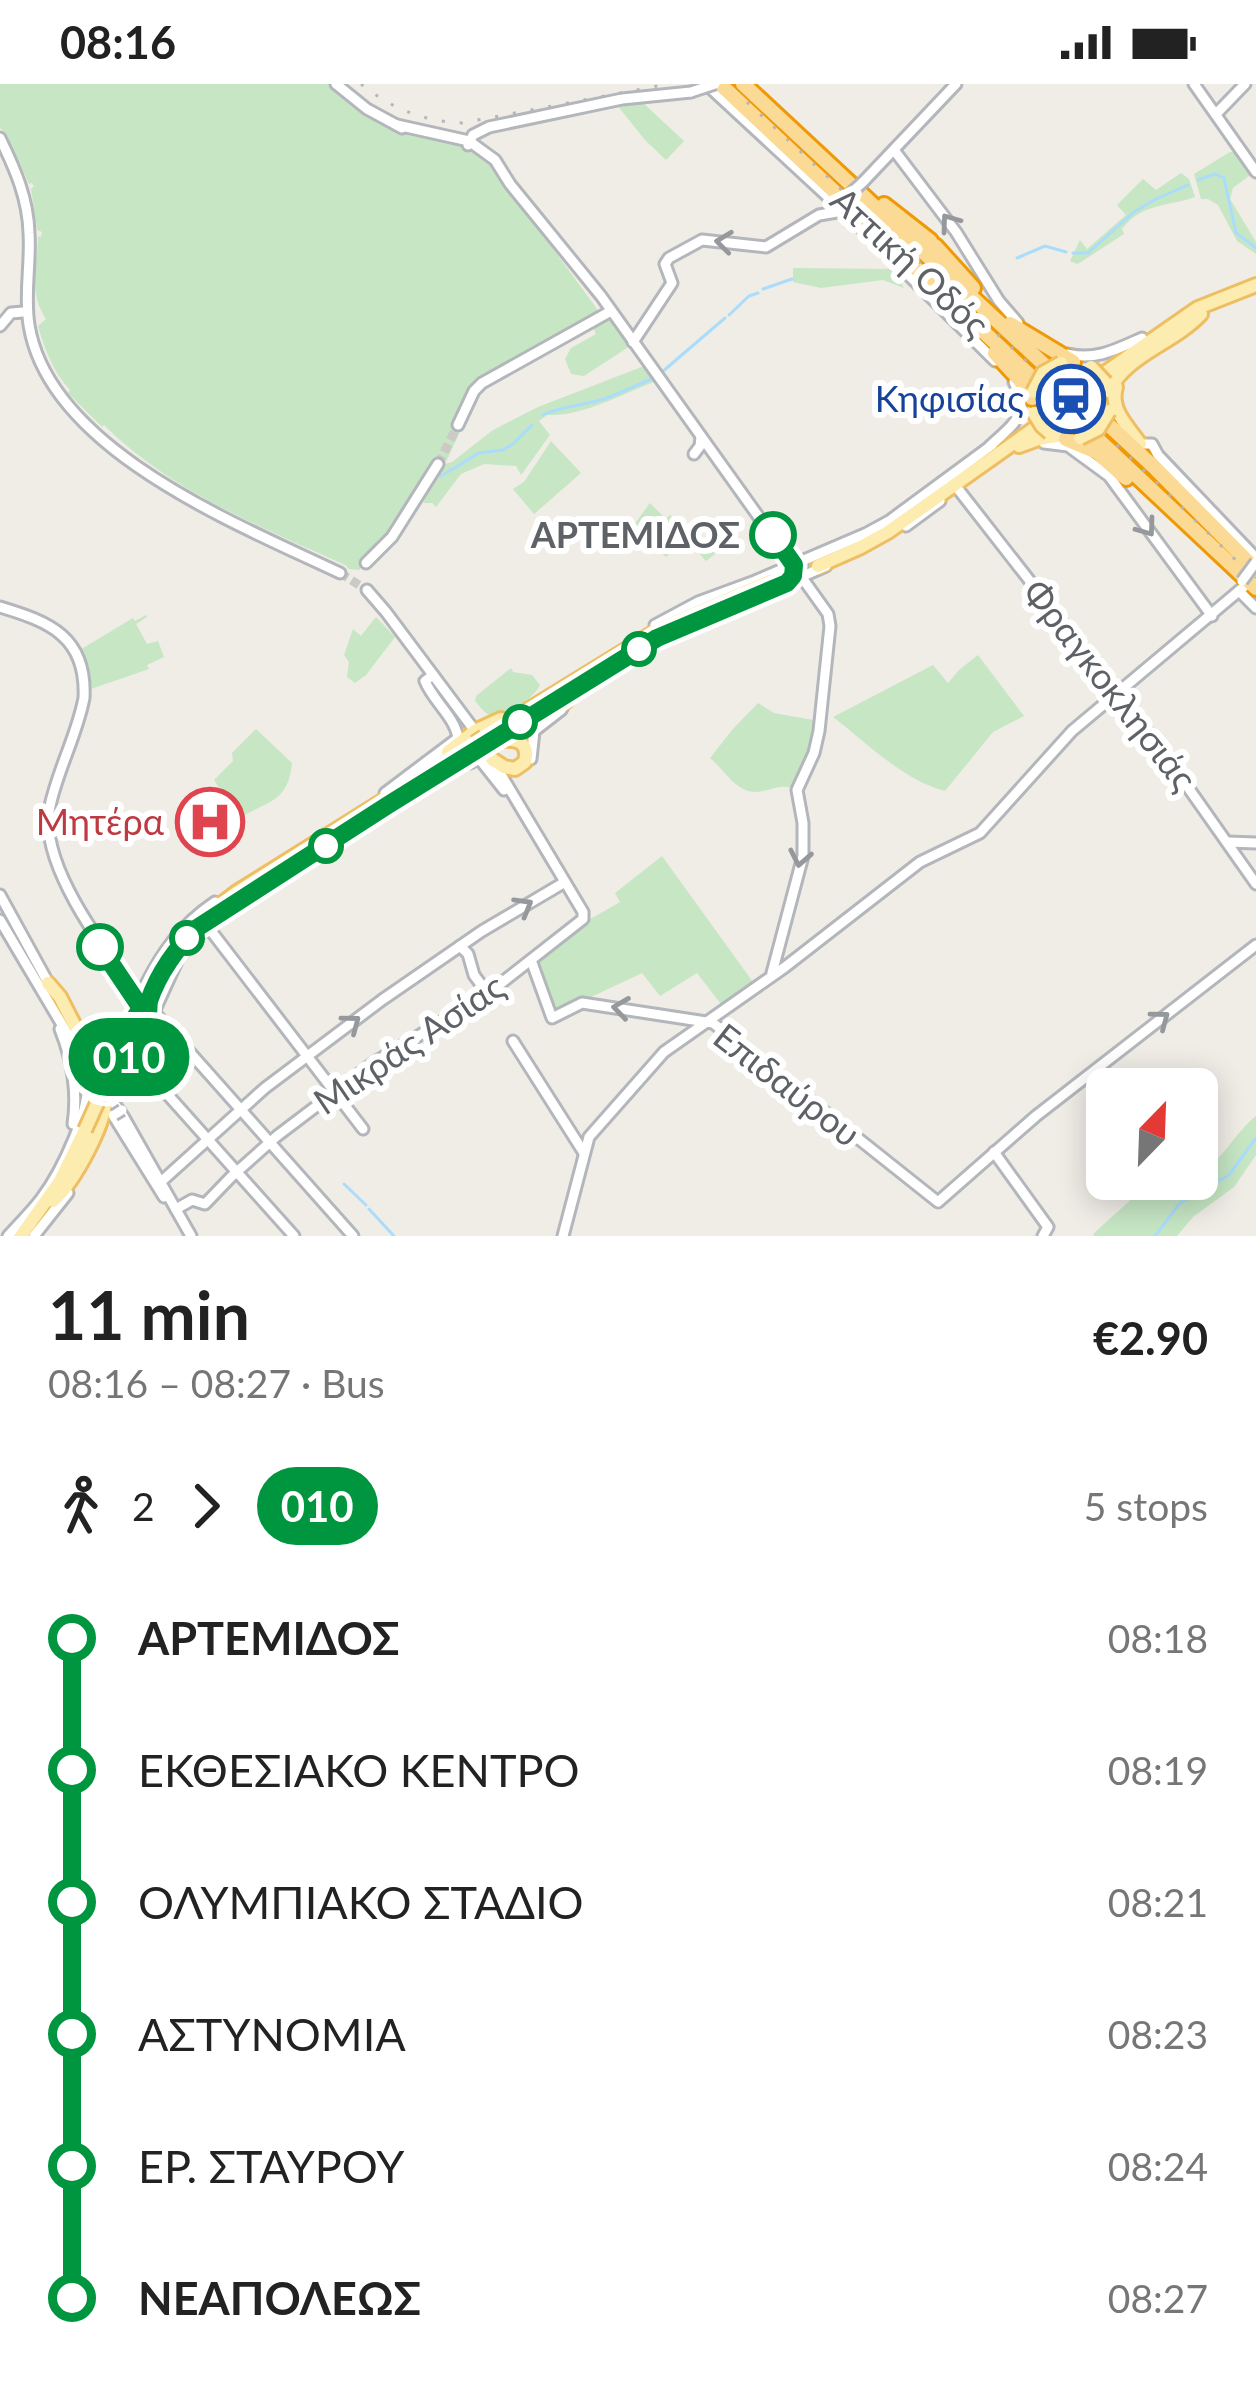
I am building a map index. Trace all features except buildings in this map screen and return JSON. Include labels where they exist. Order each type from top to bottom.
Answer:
[{"type":"highway","name":"Αττική Οδός","points":[[718,84],[835,207],[1250,576]]},
{"type":"highway","name":"Αττική Οδός","points":[[743,84],[1156,469],[1250,576]]},
{"type":"highway","points":[[779,117],[933,244],[1005,320],[1075,362]]},
{"type":"highway","points":[[835,207],[905,266],[1007,367],[1031,401]]},
{"type":"highway","points":[[1065,439],[1096,452],[1250,576]]},
{"type":"highway","points":[[1146,444],[1204,507],[1250,576]]},
{"type":"main road","points":[[815,562],[861,548],[1199,311],[1256,289]]},
{"type":"main road","points":[[1108,390],[1118,376],[1199,311]]},
{"type":"main road","points":[[1065,439],[1037,420],[1031,401],[1041,376],[1075,362],[1110,360],[1180,312],[1199,311]]},
{"type":"main road","points":[[815,562],[866,540],[1028,442],[1065,439],[1098,429],[1109,408],[1108,390],[1101,376],[1075,362]]},
{"type":"main road","points":[[1134,363],[1115,390],[1114,401],[1146,444]]},
{"type":"main road","points":[[1109,408],[1146,444]]},
{"type":"main road","points":[[888,526],[948,492],[1057,409]]},
{"type":"main road","points":[[662,631],[775,582]]},
{"type":"main road","points":[[267,878],[309,859],[387,809],[476,740],[584,683],[688,610],[716,596]]},
{"type":"main road","points":[[662,631],[693,624]]},
{"type":"main road","points":[[23,1236],[87,1131],[175,953],[205,922],[360,812],[542,700],[609,666]]},
{"type":"main road","points":[[565,702],[584,683]]},
{"type":"main road","points":[[476,740],[515,739],[527,752],[525,762],[515,769],[492,759]]},
{"type":"main road","points":[[44,986],[60,997],[84,1043],[121,1061]]},
{"type":"main road","points":[[46,1201],[75,1173],[147,1018],[146,1009]]},
{"type":"main road","points":[[107,1100],[121,1061],[140,1034]]},
{"type":"main road","points":[[23,1236],[87,1131]]},
{"type":"street","points":[[336,84],[397,125],[427,137],[473,140],[488,153],[611,310],[699,432],[705,453]]},
{"type":"street","points":[[706,84],[968,333],[1031,401],[989,446],[888,526]]},
{"type":"street","points":[[473,140],[489,127],[718,84]]},
{"type":"street","points":[[633,342],[672,283],[666,260],[705,239],[766,247],[835,207],[956,84]]},
{"type":"street","points":[[1194,84],[1256,172]]},
{"type":"street","points":[[1216,115],[1245,84]]},
{"type":"street","points":[[0,138],[20,182],[27,212],[31,335],[49,379],[66,404],[100,436],[185,496],[339,575],[198,511],[142,476],[68,414],[44,381],[31,349],[23,312],[23,214],[0,148]]},
{"type":"street","points":[[473,140],[502,173]]},
{"type":"street","points":[[894,150],[1016,321],[1075,362],[1142,338]]},
{"type":"street","points":[[458,424],[482,383],[611,310]]},
{"type":"street","points":[[0,326],[11,313],[23,312]]},
{"type":"street","points":[[699,432],[705,453],[794,565],[828,615],[830,626],[820,727],[797,790],[804,850],[776,969]]},
{"type":"street","points":[[1005,456],[1065,439],[1114,481],[1211,615]]},
{"type":"street","points":[[366,563],[392,538],[438,464]]},
{"type":"street","points":[[775,582],[804,582],[882,541],[929,511],[948,492]]},
{"type":"street","name":"Φραγκοκλησιάς","points":[[948,492],[1114,692],[1221,830],[1256,884]]},
{"type":"street","points":[[804,582],[804,564],[815,562]]},
{"type":"street","points":[[502,779],[527,766],[534,731],[609,666],[775,582],[794,565],[815,562]]},
{"type":"street","points":[[609,666],[620,647],[671,616],[716,596],[793,576],[794,565]]},
{"type":"street","points":[[1250,576],[1256,608]]},
{"type":"street","points":[[563,1236],[593,1130],[664,1052],[694,1026],[712,1022],[916,861],[982,828],[1065,733],[1211,615],[1250,576]]},
{"type":"street","points":[[164,1188],[206,1141],[266,1088],[460,946],[565,882],[476,740],[382,606],[365,592]]},
{"type":"street","points":[[0,608],[45,622],[67,639],[76,654],[84,698],[50,808],[49,841],[63,878],[105,949],[137,991],[142,990],[163,951],[200,912],[267,878]]},
{"type":"street","points":[[0,608],[48,627],[64,641],[74,655],[81,686],[46,807],[46,843],[58,877],[146,1009],[353,1236]]},
{"type":"street","points":[[360,812],[457,740],[458,731],[428,676]]},
{"type":"street","points":[[476,740],[502,779]]},
{"type":"street","points":[[476,740],[476,760],[536,832]]},
{"type":"street","points":[[1228,842],[1256,843]]},
{"type":"street","name":"Μικράς Ασίας","points":[[176,1209],[192,1200],[205,1204],[270,1142],[372,1064],[488,994],[583,920],[565,882]]},
{"type":"street","points":[[0,895],[44,986],[188,1236]]},
{"type":"street","points":[[0,920],[44,986],[73,1072],[75,1114],[46,1201]]},
{"type":"street","points":[[205,922],[363,1129]]},
{"type":"street","points":[[1046,1232],[994,1152],[1256,945]]},
{"type":"street","points":[[460,946],[488,994]]},
{"type":"street","name":"Επιδαύρου","points":[[532,960],[552,1018],[582,1003],[694,1026]]},
{"type":"street","name":"Επιδαύρου","points":[[712,1022],[933,1200],[994,1152]]},
{"type":"street","points":[[512,1041],[584,1154]]},
{"type":"street","points":[[23,1236],[69,1190],[105,1121],[121,1061],[151,1076],[284,1234]]},
{"type":"street","points":[[64,1158],[107,1100]]},
{"type":"street","points":[[107,1100],[164,1188],[188,1236]]},
{"type":"green space","points":[[0,84],[330,84],[387,126],[466,146],[488,160],[600,313],[480,379],[465,399],[455,424],[463,425],[445,464],[493,430],[538,407],[644,366],[654,382],[588,409],[547,415],[539,421],[550,435],[521,475],[516,466],[484,464],[461,474],[436,507],[423,503],[442,465],[361,559],[360,570],[349,569],[188,489],[102,427],[68,393],[38,326],[46,319],[35,289],[42,232],[37,230],[34,186],[0,128]]},
{"type":"green space","points":[[642,102],[684,141],[666,160],[617,105]]},
{"type":"green space","points":[[1237,152],[1253,173],[1233,188],[1230,199],[1256,242],[1256,254],[1237,241],[1218,205],[1201,199],[1194,174]]},
{"type":"green space","points":[[1181,173],[1189,179],[1195,197],[1146,210],[1122,229],[1124,234],[1077,264],[1070,261],[1080,240],[1087,249],[1126,215],[1117,205],[1143,179],[1156,190]]},
{"type":"green space","points":[[793,268],[893,269],[904,288],[883,280],[821,288],[793,282]]},
{"type":"green space","points":[[604,319],[620,329],[627,348],[584,376],[571,374],[565,359],[571,348],[596,334],[592,325]]},
{"type":"green space","points":[[551,441],[581,473],[534,514],[513,489],[524,482]]},
{"type":"green space","points":[[650,503],[715,554],[706,561],[687,539],[666,557],[642,534],[646,524],[639,530],[634,525]]},
{"type":"green space","points":[[146,615],[136,624],[147,644],[158,641],[164,657],[147,665],[149,669],[88,690],[78,651]]},
{"type":"green space","points":[[376,617],[395,637],[355,683],[347,677],[349,662],[344,655],[353,629],[361,636]]},
{"type":"green space","points":[[978,655],[1024,716],[993,732],[945,791],[900,770],[833,717],[933,665],[948,683]]},
{"type":"green space","points":[[511,668],[532,675],[540,685],[510,711],[488,714],[475,701],[476,696]]},
{"type":"green space","points":[[758,703],[774,713],[819,721],[794,788],[747,790],[710,758]]},
{"type":"green space","points":[[256,729],[292,763],[290,776],[276,798],[239,818],[214,780]]},
{"type":"green space","points":[[662,856],[755,985],[724,1008],[697,973],[660,996],[642,973],[553,1015],[534,960],[620,902],[615,893]]},
{"type":"green space","points":[[1256,1116],[1256,1155],[1234,1187],[1218,1199],[1218,1157]]},
{"type":"green space","points":[[1131,1200],[1216,1200],[1177,1236],[1093,1234]]},
{"type":"waterway","points":[[1198,180],[1215,174],[1224,178],[1236,233],[1256,248]]},
{"type":"waterway","points":[[1073,253],[1088,253],[1134,212],[1188,185]]},
{"type":"waterway","points":[[1017,258],[1045,246],[1066,252]]},
{"type":"waterway","points":[[763,289],[792,279]]},
{"type":"waterway","points":[[729,315],[758,293]]},
{"type":"waterway","points":[[662,372],[725,318]]},
{"type":"waterway","points":[[543,415],[606,398],[654,378]]},
{"type":"waterway","points":[[441,476],[479,453],[503,450],[532,425]]},
{"type":"waterway","points":[[1155,1236],[1180,1203],[1229,1175],[1256,1138]]},
{"type":"waterway","points":[[344,1184],[366,1205]]},
{"type":"waterway","points":[[369,1209],[394,1236]]},
{"type":"tunnel","points":[[438,464],[458,425]]},
{"type":"tunnel","points":[[770,581],[817,562]]},
{"type":"tunnel","points":[[340,573],[367,590]]},
{"type":"railway","points":[[361,84],[409,112],[462,123],[668,84]]},
{"type":"railway","points":[[747,102],[1256,580]]},
{"type":"bus line","name":"010","points":[[100,947],[141,1008],[98,1076],[98,1091],[107,1093],[113,1090],[140,1034],[166,966],[197,928],[657,638],[787,583],[794,565],[773,535]]},
{"type":"place","name":"Κηφισίας","points":[[1071,399]]},
{"type":"place","name":"ΑΡΤΕΜΙΔΟΣ","points":[[773,535]]},
{"type":"place","name":"Μητέρα","points":[[210,822]]}]
